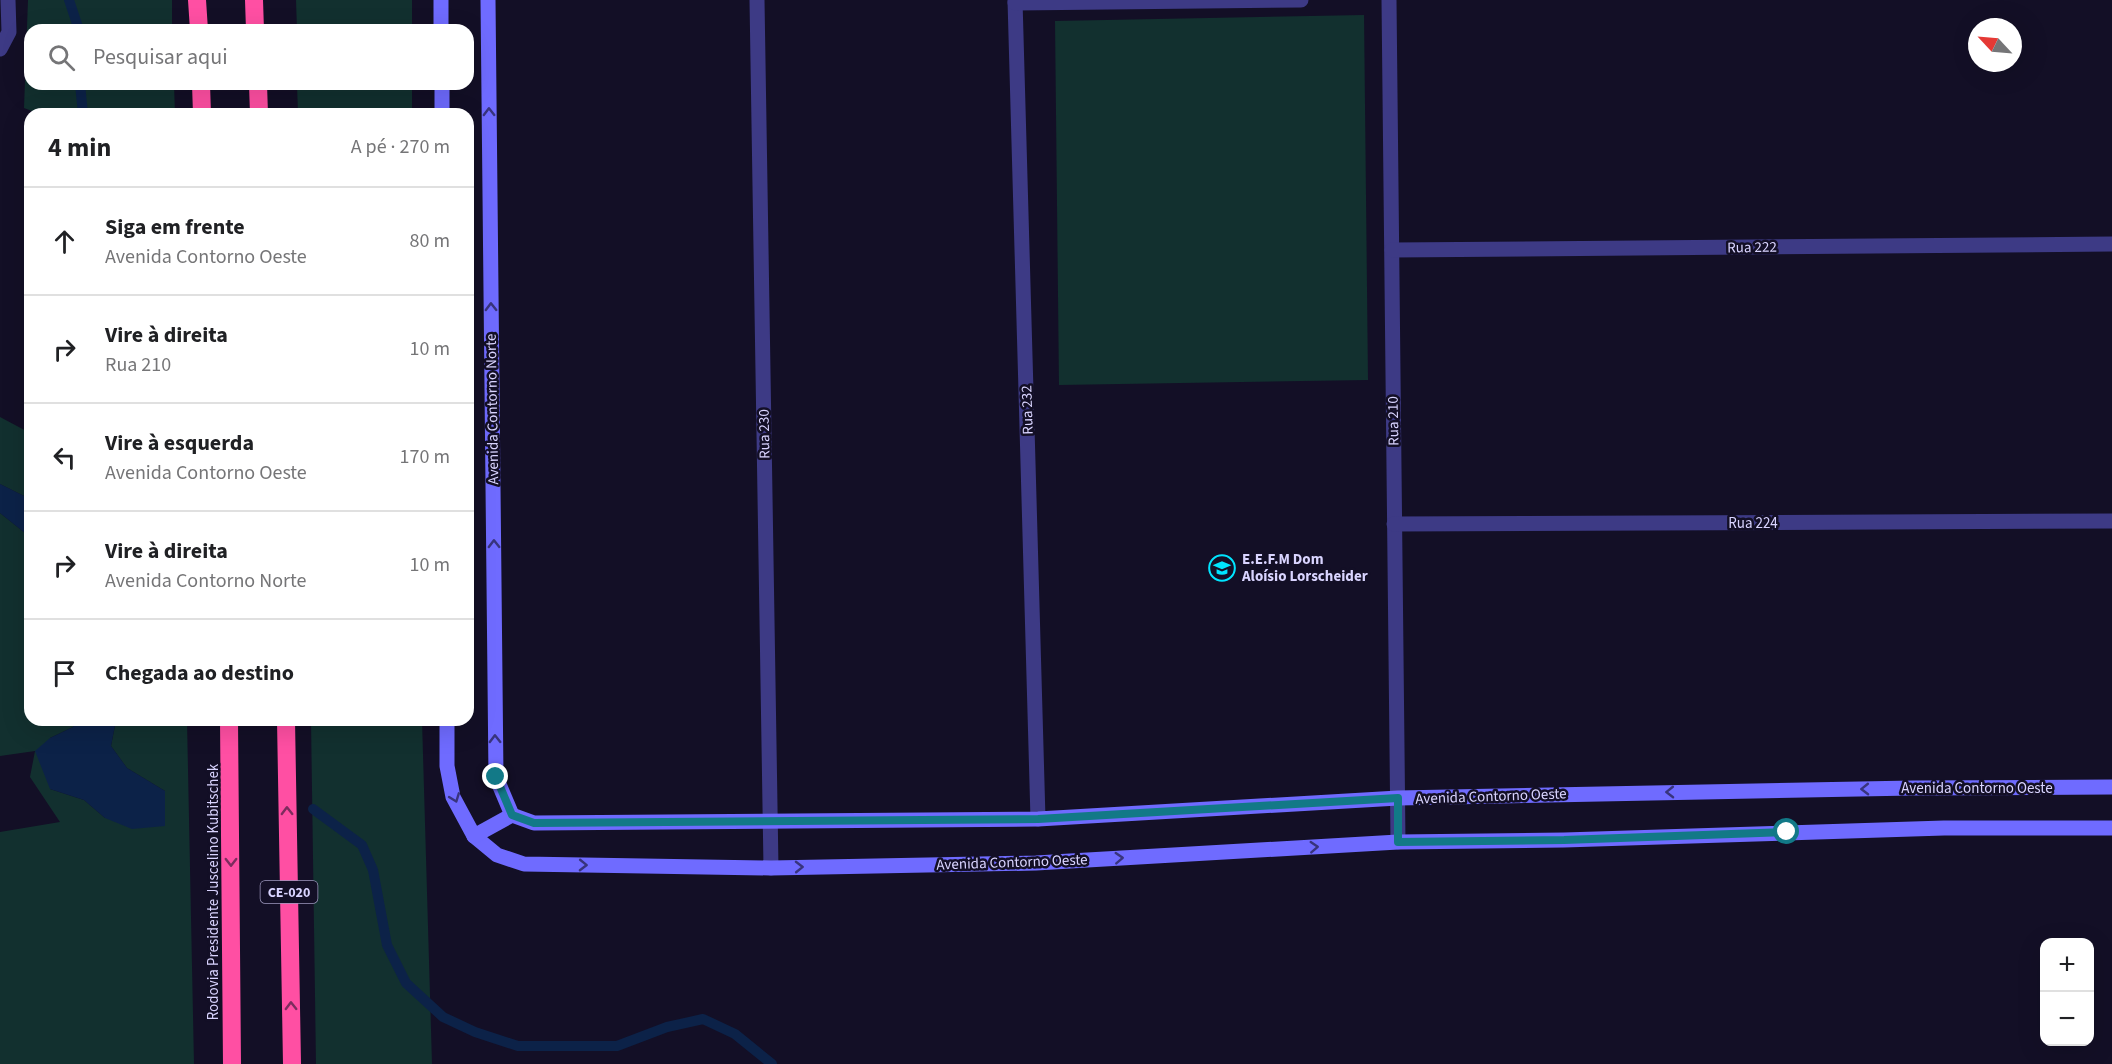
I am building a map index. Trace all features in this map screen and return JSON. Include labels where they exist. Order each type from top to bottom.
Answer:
[{"type":"highway","points":[[197,0],[199,24]]},
{"type":"highway","points":[[254,0],[255,24]]},
{"type":"highway","points":[[201,90],[202,108]]},
{"type":"highway","points":[[258,90],[259,108]]},
{"type":"highway","name":"Rodovia Presidente Juscelino Kubitschek","points":[[229,726],[232,1064]]},
{"type":"highway","name":"CE-020","points":[[286,726],[292,1064]]},
{"type":"street","points":[[0,49],[9,32],[8,0]]},
{"type":"street","points":[[441,0],[441,24]]},
{"type":"street","name":"Avenida Contorno Norte","points":[[488,0],[496,777],[512,815]]},
{"type":"street","name":"Rua 230","points":[[757,0],[771,868]]},
{"type":"street","points":[[1015,1],[1301,0]]},
{"type":"street","name":"Rua 210","points":[[1389,0],[1398,842]]},
{"type":"street","name":"Rua 232","points":[[1015,1],[1038,819]]},
{"type":"street","points":[[442,90],[442,108]]},
{"type":"street","name":"Rua 222","points":[[1392,250],[2112,244]]},
{"type":"street","name":"Rua 224","points":[[1394,524],[2112,521]]},
{"type":"street","points":[[447,726],[447,766],[453,797],[474,836],[512,815]]},
{"type":"street","name":"Avenida Contorno Oeste","points":[[512,815],[534,823],[1038,819],[1398,798],[1901,788],[2112,787]]},
{"type":"street","name":"Avenida Contorno Oeste","points":[[474,836],[497,855],[524,864],[771,868],[1036,863],[1398,842],[1576,840],[1944,828],[2112,828]]},
{"type":"green space","points":[[28,0],[172,0],[172,24],[27,24]]},
{"type":"green space","points":[[296,0],[412,0],[412,24],[297,24]]},
{"type":"green space","points":[[1364,15],[1368,380],[1059,385],[1055,21]]},
{"type":"green space","points":[[25,90],[174,90],[175,108],[24,108]]},
{"type":"green space","points":[[297,90],[412,90],[412,108],[298,108]]},
{"type":"green space","points":[[0,417],[24,430],[24,496],[0,484]]},
{"type":"green space","points":[[0,513],[24,532],[24,726],[73,726],[50,738],[50,789],[84,800],[105,818],[165,791],[127,768],[111,746],[115,726],[187,726],[194,1064],[0,1064],[0,832],[60,822],[30,777],[35,751],[0,756]]},
{"type":"green space","points":[[311,726],[422,726],[432,1064],[316,1064]]},
{"type":"water","points":[[0,484],[24,496],[24,532],[0,513]]},
{"type":"water","points":[[115,726],[111,746],[127,768],[165,791],[165,826],[132,829],[105,818],[84,800],[50,789],[35,751],[50,738],[73,727]]},
{"type":"waterway","points":[[69,0],[77,24]]},
{"type":"waterway","points":[[81,90],[82,108]]},
{"type":"waterway","points":[[313,809],[362,845],[373,870],[387,945],[406,983],[443,1017],[475,1032],[518,1046],[617,1046],[667,1027],[703,1019],[735,1034],[772,1064]]},
{"type":"place","name":"E.E.F.M Dom Aloísio Lorscheider","points":[[1222,568]]},
{"type":"route","points":[[496,777],[512,815],[534,823],[1038,819],[1398,798],[1398,842],[1564,840],[1787,832]]}]
